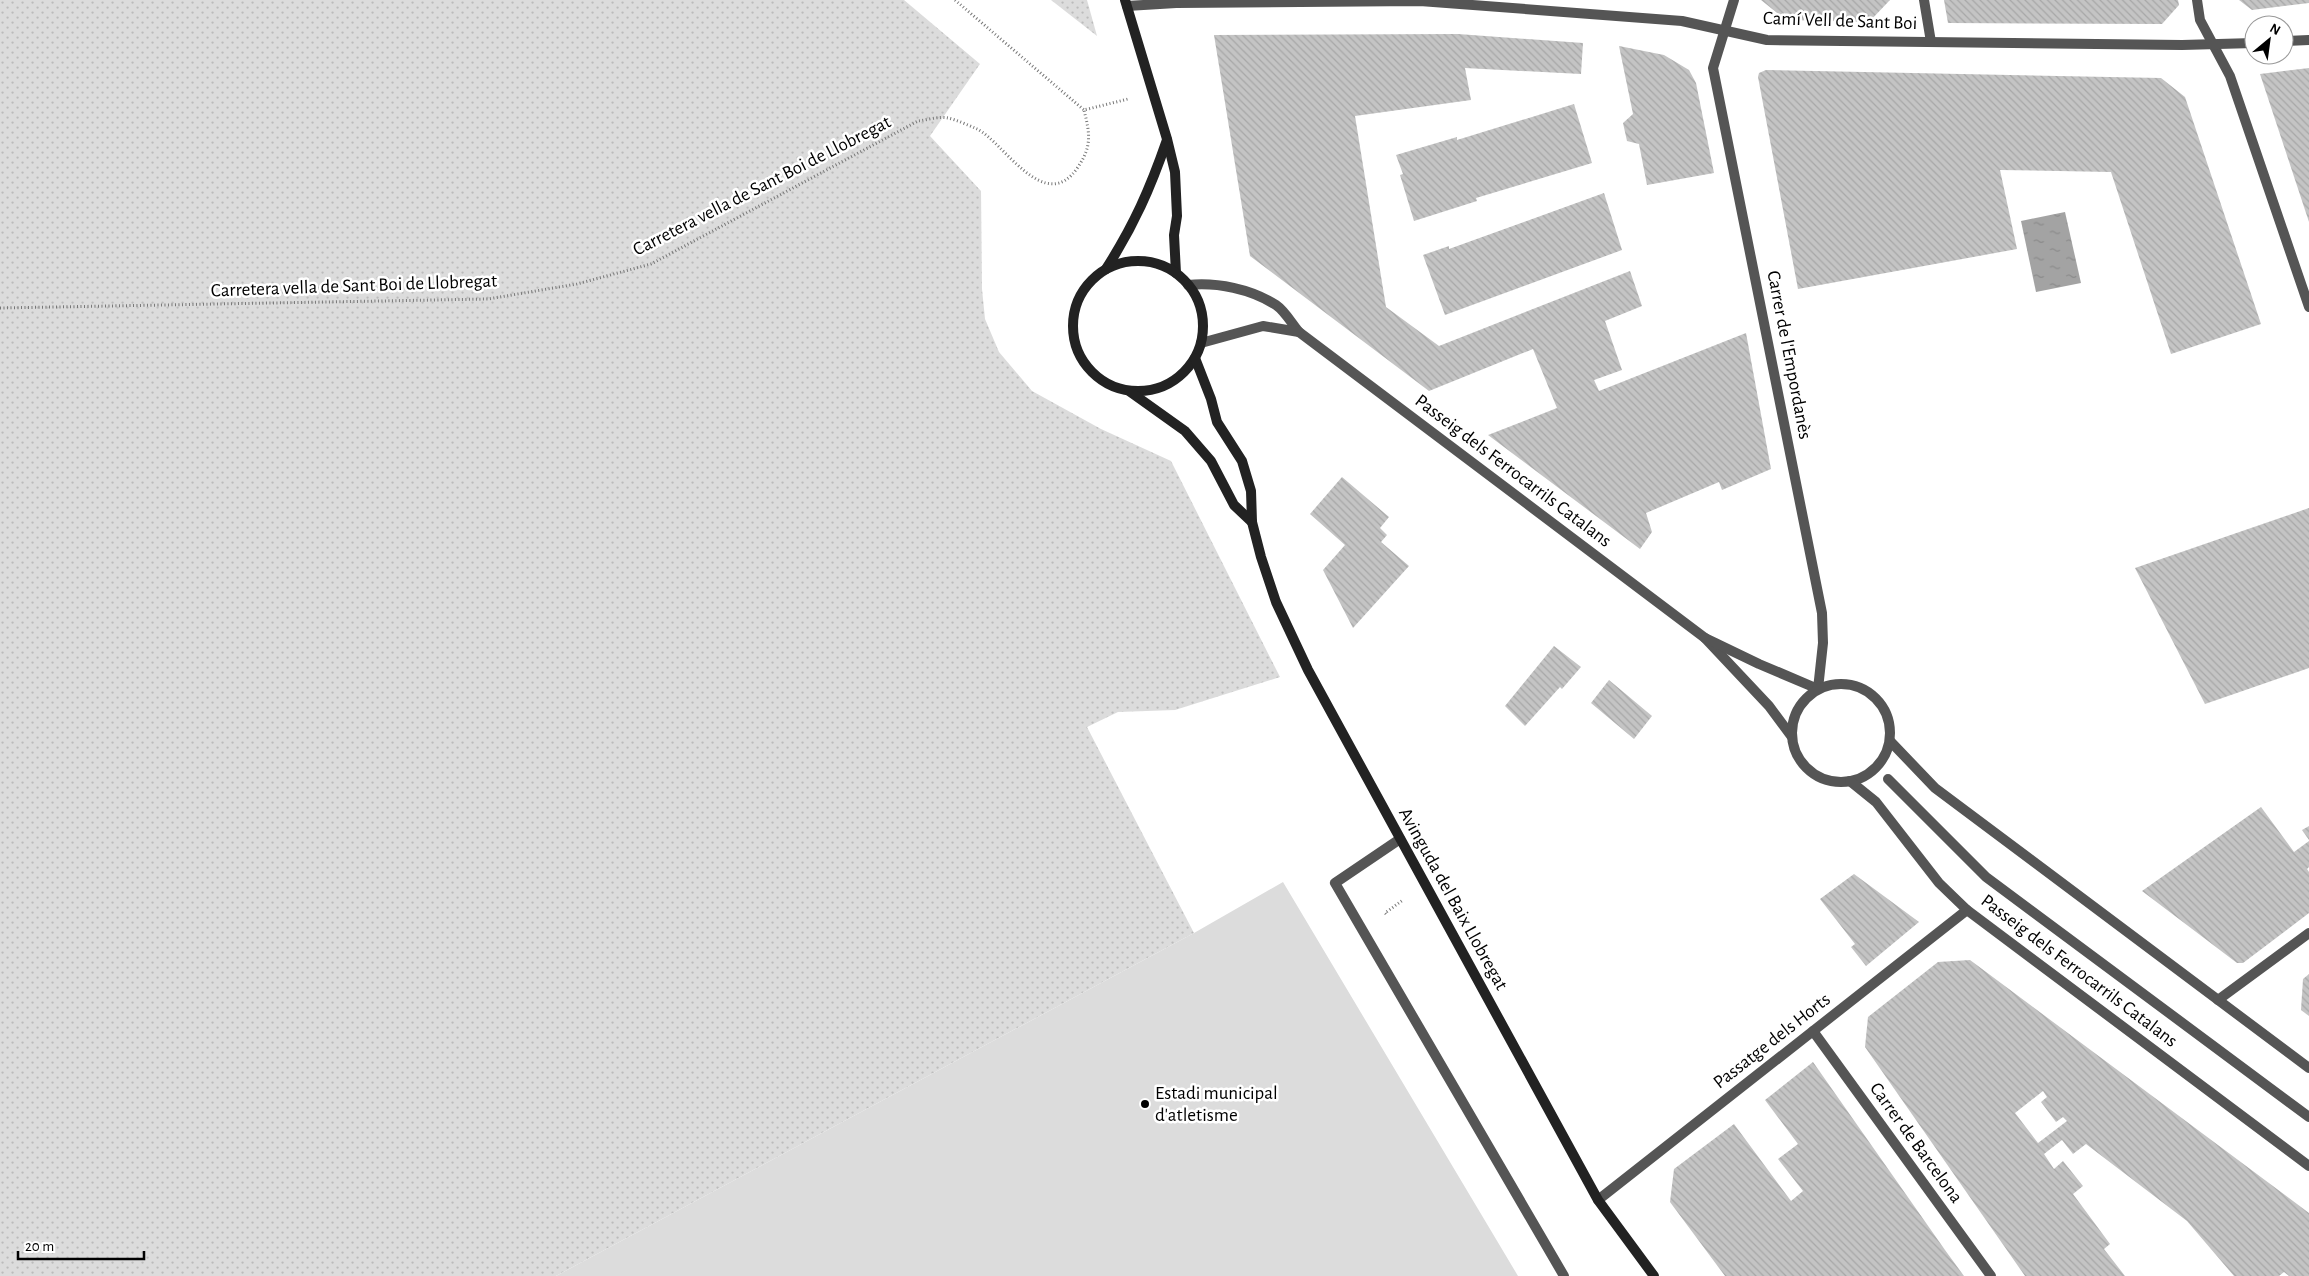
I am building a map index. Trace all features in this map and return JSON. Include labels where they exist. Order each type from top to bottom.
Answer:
[{"type":"main road","points":[[1126,3],[1154,93],[1175,172],[1177,198],[1174,235],[1176,273]]},
{"type":"main road","points":[[1105,270],[1129,233],[1143,204],[1167,139]]},
{"type":"main road","points":[[1141,261],[1159,264],[1176,273],[1188,285],[1202,312],[1201,343],[1195,358],[1184,372],[1171,383],[1146,391],[1129,391],[1110,385],[1093,373],[1081,358],[1074,338],[1073,319],[1078,299],[1090,282],[1105,270],[1122,262],[1141,261]]},
{"type":"main road","name":"Avinguda del Baix Llobregat","points":[[1195,358],[1208,390],[1216,422],[1242,461],[1251,491],[1252,522],[1260,556],[1276,602],[1308,670],[1598,1200],[1654,1276]]},
{"type":"main road","points":[[1129,391],[1185,431],[1210,462],[1234,505],[1252,522]]},
{"type":"street","name":"Carrer de l'Empordanès","points":[[1734,0],[1713,68],[1822,613],[1823,643],[1818,689]]},
{"type":"street","points":[[1924,0],[1931,42]]},
{"type":"street","points":[[2197,0],[2200,20],[2230,76],[2309,307]]},
{"type":"street","name":"Camí Vell de Sant Boi","points":[[1126,3],[1420,1],[1682,21],[1767,40],[2244,43]]},
{"type":"street","points":[[2294,41],[2309,40]]},
{"type":"street","name":"Passeig dels Ferrocarrils Catalans","points":[[1188,285],[1206,283],[1253,294],[1277,306],[1299,332],[1705,638],[1770,706],[1792,737]]},
{"type":"street","name":"Passeig dels Ferrocarrils Catalans","points":[[1201,343],[1264,326],[1299,332]]},
{"type":"street","name":"Passeig dels Ferrocarrils Catalans","points":[[1705,638],[1818,689]]},
{"type":"street","points":[[1843,684],[1860,687],[1874,696],[1884,709],[1890,724],[1890,741],[1885,755],[1876,767],[1864,776],[1850,781],[1835,782],[1820,777],[1809,770],[1799,759],[1792,737],[1793,724],[1800,705],[1818,689],[1843,684]]},
{"type":"street","points":[[1890,741],[1935,788],[2309,1068]]},
{"type":"street","name":"Passeig dels Ferrocarrils Catalans","points":[[1888,779],[1986,877],[2309,1117]]},
{"type":"street","name":"Passeig dels Ferrocarrils Catalans","points":[[1850,781],[1876,802],[1939,883],[1967,910],[2309,1166]]},
{"type":"street","points":[[1400,839],[1336,883],[1564,1276]]},
{"type":"street","name":"Passatge dels Horts","points":[[1598,1200],[1967,910]]},
{"type":"street","points":[[2218,1000],[2309,933]]},
{"type":"street","name":"Carrer de Barcelona","points":[[1813,1031],[1990,1276]]},
{"type":"path","points":[[955,0],[1084,110],[1154,93]]},
{"type":"path","name":"Carretera vella de Sant Boi de Llobregat","points":[[0,308],[488,299],[577,284],[651,264],[918,121],[948,118],[979,130],[1022,171],[1045,183],[1062,182],[1076,170],[1088,151],[1090,131],[1084,110]]},
{"type":"shaded area","points":[[0,0],[904,0],[980,64],[930,136],[981,191],[982,289],[985,319],[999,352],[1032,391],[1101,429],[1171,461],[1280,677],[1175,710],[1118,712],[1087,727],[1194,933],[556,1276],[0,1276]]},
{"type":"shaded area","points":[[1051,0],[1087,0],[1097,36]]},
{"type":"shaded area","name":"Estadi municipal d'atletisme","points":[[1283,882],[1518,1276],[556,1276],[1194,933]]},
{"type":"water","points":[[2065,212],[2081,283],[2036,292],[2021,221]]},
{"type":"building","points":[[1761,0],[1890,0],[1869,22],[1786,20]]},
{"type":"building","points":[[1944,0],[2178,0],[2179,5],[2162,24],[1948,23]]},
{"type":"building","points":[[2239,0],[2309,0],[2309,3],[2252,10]]},
{"type":"building","points":[[1458,34],[1583,43],[1581,74],[1465,68],[1471,100],[1355,116],[1386,307],[1439,346],[1630,271],[1642,306],[1605,321],[1622,370],[1594,380],[1599,391],[1746,333],[1771,469],[1722,490],[1719,482],[1646,513],[1652,532],[1640,549],[1488,435],[1557,408],[1533,349],[1429,391],[1250,256],[1214,35]]},
{"type":"building","points":[[1619,46],[1664,55],[1689,70],[1696,83],[1714,173],[1647,185],[1639,144],[1627,141],[1623,123],[1633,114]]},
{"type":"building","points":[[2309,68],[2309,222],[2260,74]]},
{"type":"building","points":[[1766,70],[2161,78],[2185,97],[2261,324],[2171,354],[2111,172],[2000,170],[2017,249],[1798,289],[1758,77],[1759,73]]},
{"type":"building","points":[[1574,104],[1592,163],[1476,198],[1477,201],[1414,221],[1400,175],[1403,174],[1396,155],[1457,137],[1457,140]]},
{"type":"building","points":[[1604,193],[1622,250],[1445,315],[1423,255],[1449,246],[1449,249]]},
{"type":"building","points":[[1342,477],[1389,517],[1380,528],[1387,535],[1381,542],[1409,566],[1353,628],[1323,570],[1345,545],[1310,514]]},
{"type":"building","points":[[2309,508],[2309,668],[2205,704],[2135,568]]},
{"type":"building","points":[[1554,646],[1581,667],[1525,726],[1505,706]]},
{"type":"building","points":[[1609,680],[1652,716],[1634,739],[1591,703]]},
{"type":"building","points":[[2261,807],[2294,852],[2309,841],[2309,867],[2307,869],[2309,872],[2309,913],[2243,963],[2237,963],[2142,891]]},
{"type":"building","points":[[2309,826],[2309,840],[2302,830]]},
{"type":"building","points":[[1854,874],[1919,922],[1866,966],[1851,947],[1855,944],[1820,899]]},
{"type":"building","points":[[1970,960],[2309,1213],[2309,1276],[2289,1276],[2284,1272],[2279,1276],[2234,1276],[2187,1221],[2086,1144],[2073,1154],[2062,1140],[2044,1154],[2054,1169],[2063,1161],[2083,1186],[2073,1194],[2110,1244],[2104,1249],[2125,1276],[2025,1276],[1865,1047],[1868,1017],[1938,962]],"holes":[[[2043,1091],[2047,1097],[2041,1102],[2056,1122],[2063,1117],[2067,1121],[2038,1143],[2015,1113]]]},
{"type":"building","points":[[2309,974],[2309,1016],[2301,1010],[2303,979]]},
{"type":"building","points":[[1813,1062],[1964,1276],[1725,1276],[1670,1202],[1674,1169],[1734,1124],[1791,1201],[1803,1191],[1778,1159],[1798,1144],[1765,1100]]},
{"type":"place","name":"Estadi municipal d'atletisme","points":[[1145,1104]]}]
